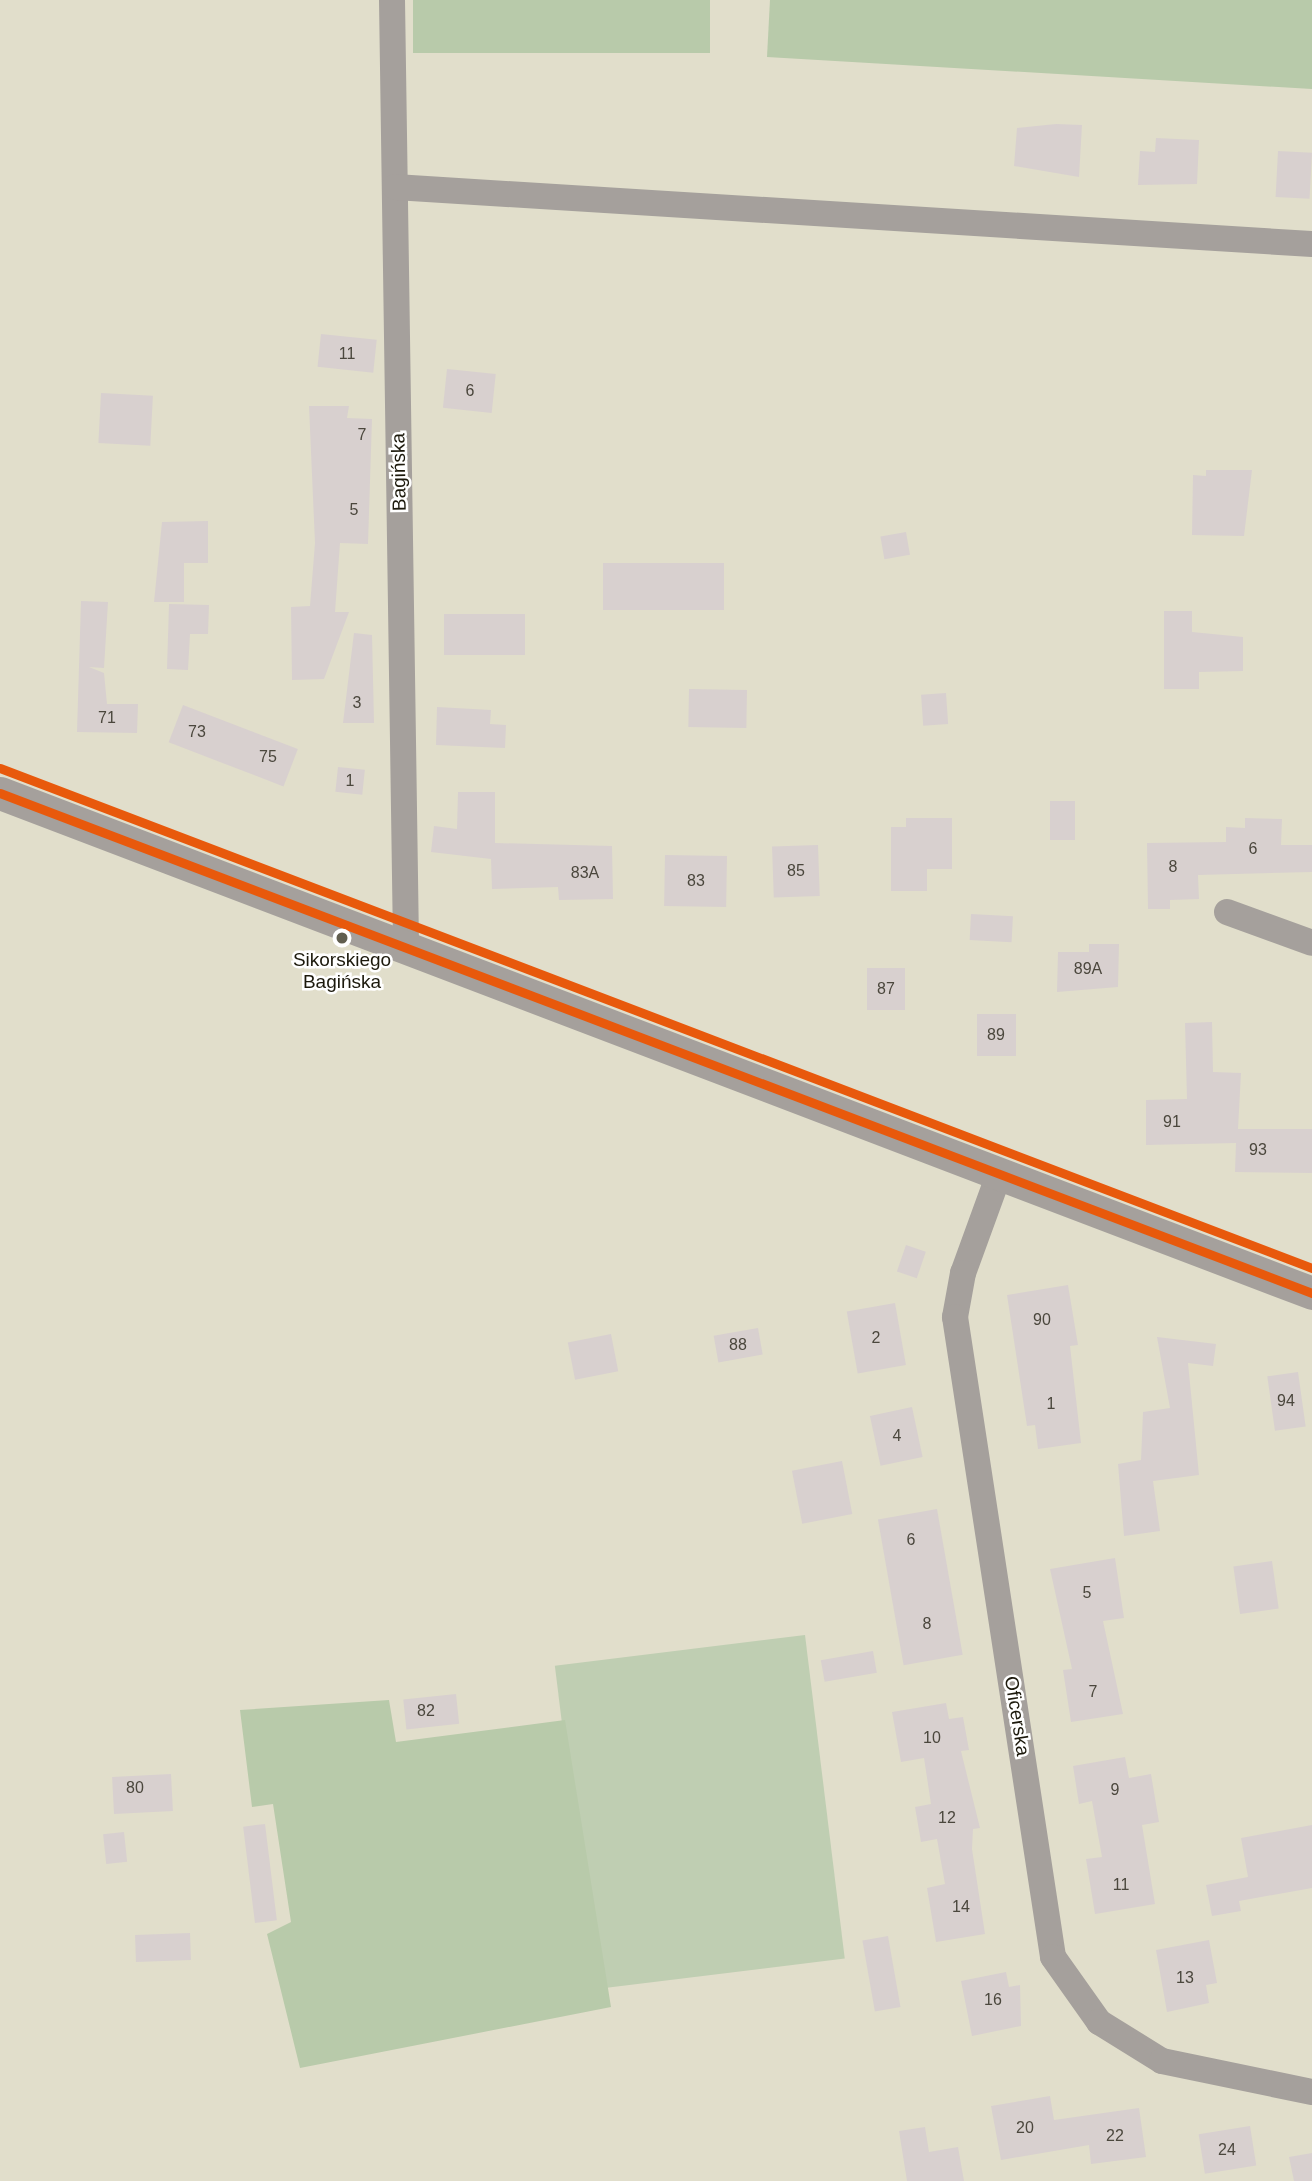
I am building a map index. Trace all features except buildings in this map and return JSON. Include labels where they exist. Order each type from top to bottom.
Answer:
[{"type":"street","name":"Bagińska","points":[[392,0],[406,944]]},
{"type":"street","points":[[394,187],[1312,244]]},
{"type":"street","points":[[0,793],[406,944],[999,1177],[1312,1293]]},
{"type":"street","points":[[1227,912],[1312,943]]},
{"type":"street","name":"Oficerska","points":[[999,1177],[963,1273],[955,1317],[1053,1957],[1098,2022],[1162,2061],[1312,2092]]},
{"type":"green space","points":[[413,0],[710,0],[710,53],[413,53]]},
{"type":"green space","points":[[770,0],[1312,0],[1312,89],[767,57]]},
{"type":"green space","points":[[805,1635],[845,1959],[595,1989],[555,1666]]},
{"type":"green space","points":[[389,1700],[396,1742],[565,1720],[611,2007],[300,2068],[267,1934],[291,1922],[273,1804],[252,1807],[240,1710]]},
{"type":"cycle path","points":[[0,768],[1312,1268]]},
{"type":"cycle path","points":[[0,793],[1312,1293]]},
{"type":"place","name":"Sikorskiego Bagińska","points":[[342,938]]}]
